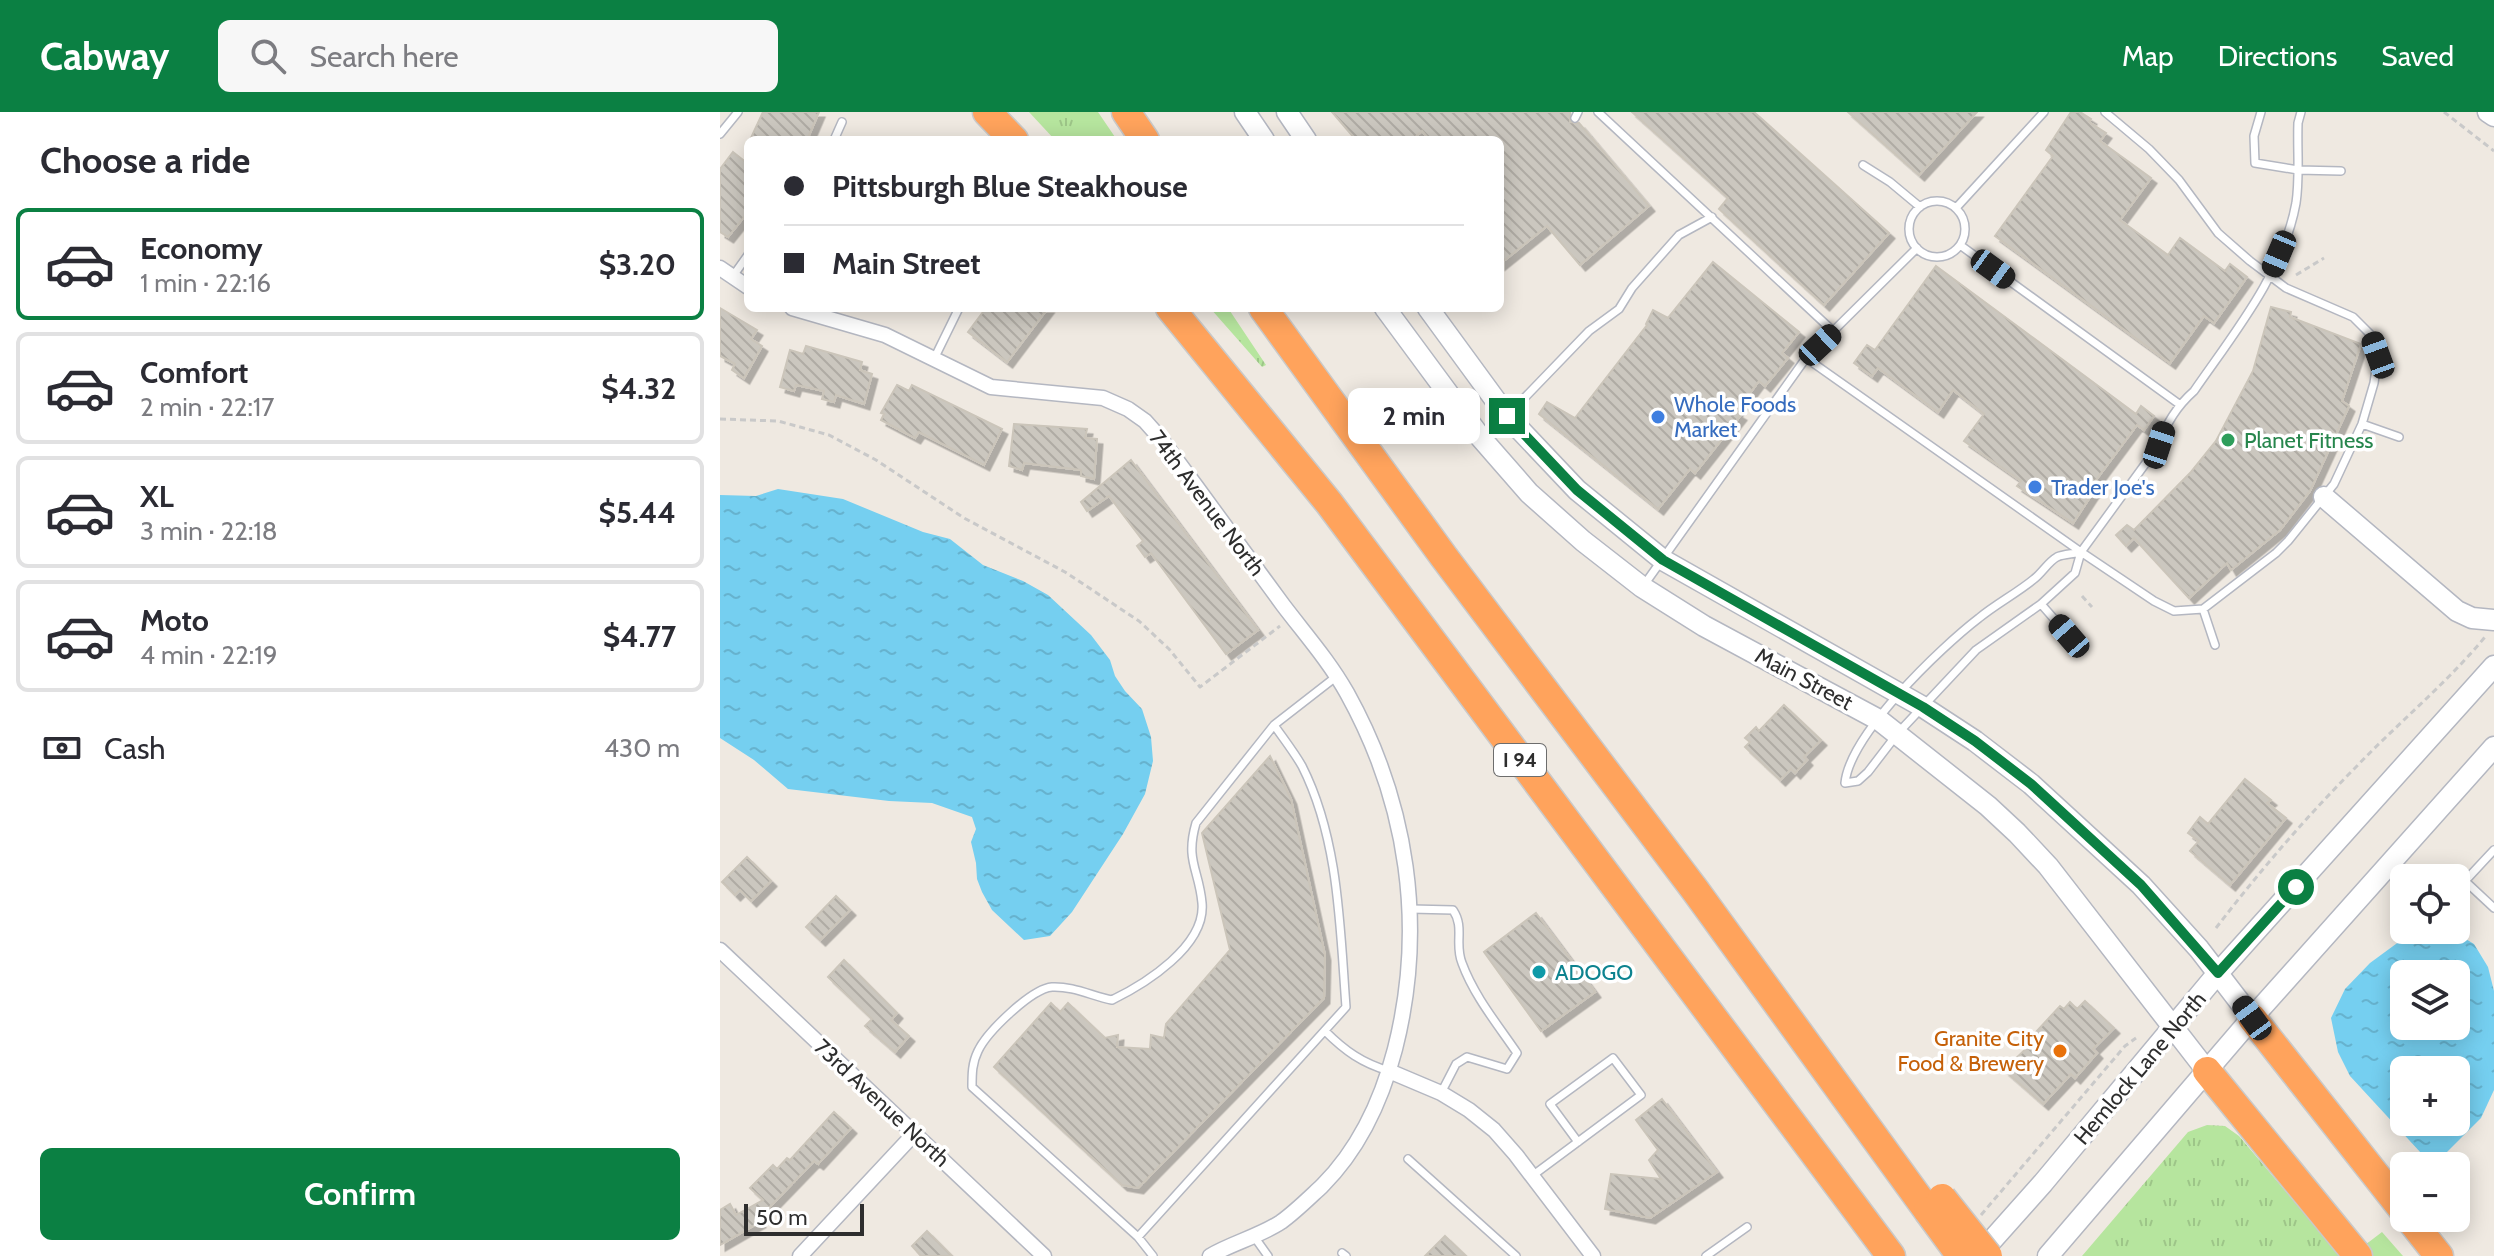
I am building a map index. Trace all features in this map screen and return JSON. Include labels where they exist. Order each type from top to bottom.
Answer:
[{"type":"highway","points":[[987,112],[1010,136]]},
{"type":"highway","points":[[1126,112],[1142,136]]},
{"type":"highway","name":"I 94","points":[[1173,312],[1329,503],[1891,1256]]},
{"type":"highway","name":"I 94","points":[[1266,312],[1444,557],[1935,1204],[1961,1256]]},
{"type":"highway","points":[[2252,1018],[2390,1193]]},
{"type":"highway","points":[[2207,1071],[2358,1256]]},
{"type":"highway","points":[[1935,1204],[1988,1256]]},
{"type":"highway","points":[[1863,1218],[1877,1256]]},
{"type":"highway","points":[[2420,1232],[2439,1256]]},
{"type":"street","points":[[1245,112],[1261,136]]},
{"type":"street","points":[[1287,112],[1303,136]]},
{"type":"street","points":[[2488,112],[2494,116]]},
{"type":"street","points":[[726,273],[744,284]]},
{"type":"street","name":"74th Avenue North","points":[[822,312],[844,315],[991,387],[1103,398],[1145,421],[1161,439],[1286,622],[1337,676],[1371,740],[1391,795],[1404,849],[1411,909],[1410,962],[1403,1016],[1389,1071],[1372,1116],[1341,1164],[1323,1185],[1280,1222],[1210,1256]]},
{"type":"street","name":"Main Street","points":[[1388,312],[1481,438],[1529,493],[1583,541],[1642,587],[1704,626],[1879,720],[2017,833],[2048,866],[2207,1071]]},
{"type":"street","name":"Main Street","points":[[1431,312],[1507,416],[1577,490],[1663,560],[1900,693],[1975,741],[2070,817],[2141,885],[2218,973],[2252,1018]]},
{"type":"street","points":[[2324,497],[2457,611],[2491,628]]},
{"type":"street","name":"Hemlock Lane North","points":[[1978,1256],[2218,973],[2494,666]]},
{"type":"street","points":[[2048,1256],[2252,1018],[2494,747]]},
{"type":"street","name":"73rd Avenue North","points":[[720,950],[1044,1256]]},
{"type":"street","points":[[1389,1071],[1441,1093],[1494,1130],[1593,1256]]},
{"type":"street","points":[[800,1256],[914,1134]]},
{"type":"lane","points":[[720,134],[738,112]]},
{"type":"lane","points":[[1598,112],[1834,332]]},
{"type":"lane","points":[[1956,208],[2044,112]]},
{"type":"lane","points":[[1806,358],[2081,552],[2174,611],[2203,609],[2276,553],[2334,484],[2362,424],[2374,383],[2378,355],[2370,334],[2353,317],[2286,288],[2270,277],[2218,233],[2159,159],[2105,112]]},
{"type":"lane","points":[[2261,112],[2254,136],[2255,163],[2298,170],[2341,171]]},
{"type":"lane","points":[[2081,552],[2057,557],[2035,579],[1951,640],[1900,693],[1879,720],[1847,767],[1845,783],[1858,781],[1868,772],[1898,733],[1976,650],[2041,604],[2075,573],[2081,552],[2159,445],[2164,429],[2179,404],[2194,391],[2270,277],[2291,222],[2298,187],[2298,123],[2301,112]]},
{"type":"lane","points":[[836,136],[842,122]]},
{"type":"lane","points":[[1863,165],[1920,207]]},
{"type":"lane","points":[[1939,200],[1956,208],[1965,222],[1964,238],[1960,245],[1953,252],[1934,257],[1917,248],[1912,242],[1909,226],[1920,207],[1939,200]]},
{"type":"lane","points":[[1481,438],[1507,416],[1589,331],[1619,309],[1632,288],[1679,235],[1712,217]]},
{"type":"lane","points":[[1960,245],[2179,404]]},
{"type":"lane","points":[[1642,587],[1806,358],[1917,248]]},
{"type":"lane","points":[[726,273],[744,258]]},
{"type":"lane","points":[[934,359],[957,312]]},
{"type":"lane","points":[[2362,424],[2399,437]]},
{"type":"lane","points":[[2041,604],[2069,636]]},
{"type":"lane","points":[[2203,609],[2215,645]]},
{"type":"lane","points":[[1153,1256],[1138,1237],[972,1087],[972,1069],[979,1049],[1009,1014],[1047,988],[1068,987],[1112,1000],[1145,983],[1180,953],[1199,927],[1203,905],[1191,861],[1196,823],[1274,725],[1337,676]]},
{"type":"lane","points":[[1138,1237],[1346,1007],[1336,888],[1321,814],[1301,765],[1274,725]]},
{"type":"lane","points":[[2494,850],[2465,881],[2494,908]]},
{"type":"lane","points":[[1411,909],[1453,910],[1460,920],[1460,960],[1470,982],[1517,1053],[1507,1069],[1467,1057],[1456,1064],[1441,1093]]},
{"type":"lane","points":[[1325,1031],[1347,1053],[1389,1071]]},
{"type":"lane","points":[[1532,1176],[1578,1142],[1641,1095],[1613,1058],[1550,1104],[1578,1142]]},
{"type":"lane","points":[[1408,1159],[1516,1256]]},
{"type":"lane","points":[[1706,1256],[1747,1227]]},
{"type":"lane","points":[[1253,1234],[1268,1256]]},
{"type":"path","points":[[2444,112],[2494,151]]},
{"type":"path","points":[[2296,275],[2324,258]]},
{"type":"path","points":[[720,419],[778,421],[829,435],[876,460],[964,518],[1065,572],[1139,621],[1169,649],[1200,687],[1286,622]]},
{"type":"path","points":[[2082,596],[2092,607]]},
{"type":"path","points":[[2216,928],[2356,767],[2467,659],[2491,628]]},
{"type":"path","points":[[1980,1217],[2125,1046],[2136,1038]]},
{"type":"green space","points":[[1029,112],[1098,112],[1114,136],[1051,136]]},
{"type":"green space","points":[[1214,312],[1231,312],[1266,365],[1262,367]]},
{"type":"green space","points":[[2207,1125],[2225,1126],[2239,1136],[2340,1256],[2082,1256],[2188,1132]]},
{"type":"green space","points":[[2382,1232],[2403,1256],[2371,1256],[2365,1245]]},
{"type":"water","points":[[778,489],[843,499],[923,532],[950,539],[983,565],[1048,595],[1091,635],[1110,660],[1115,676],[1125,691],[1142,709],[1151,737],[1153,761],[1145,794],[1072,912],[1050,936],[1024,940],[992,910],[977,879],[971,842],[976,829],[972,817],[932,803],[788,789],[754,760],[720,738],[720,495],[756,496]]},
{"type":"water","points":[[2470,942],[2488,967],[2494,991],[2494,1090],[2481,1118],[2470,1129],[2470,1056],[2390,1056],[2390,1119],[2350,1076],[2338,1052],[2331,1018],[2345,989],[2370,963],[2396,944],[2470,944]]},
{"type":"water","points":[[2405,1136],[2463,1136],[2447,1152],[2420,1152]]},
{"type":"building","points":[[763,112],[819,112],[809,136],[752,136]]},
{"type":"building","points":[[1332,112],[1570,112],[1570,122],[1579,123],[1649,206],[1580,265],[1547,226],[1504,261],[1504,136],[1426,136],[1422,131],[1416,136],[1353,136]]},
{"type":"building","points":[[1632,112],[1754,112],[1889,233],[1824,305],[1719,209],[1728,198]]},
{"type":"building","points":[[1848,112],[1977,112],[1919,175]]},
{"type":"building","points":[[2071,112],[2080,112],[2091,119],[2089,122],[2106,133],[2100,141],[2151,178],[2120,220],[2168,255],[2180,238],[2225,271],[2230,264],[2247,277],[2214,323],[2204,316],[2170,363],[1995,236],[2053,156],[2046,150]]},
{"type":"building","points":[[733,152],[744,161],[744,217],[728,237],[720,232],[720,169]]},
{"type":"building","name":"Whole Foods Market","points":[[1713,262],[1799,332],[1782,353],[1788,358],[1765,386],[1759,381],[1736,412],[1741,415],[1695,473],[1690,469],[1658,509],[1539,414],[1547,402],[1575,418],[1647,325],[1653,310],[1668,318]]},
{"type":"building","points":[[1936,266],[2136,414],[2141,406],[2154,416],[2144,430],[2137,425],[2090,488],[2094,491],[2073,523],[2017,486],[2021,481],[1964,441],[1984,414],[1953,390],[1938,412],[1878,368],[1872,376],[1854,363],[1867,345],[1875,350]]},
{"type":"building","points":[[2271,307],[2291,312],[2290,317],[2361,344],[2342,401],[2349,406],[2310,491],[2280,530],[2231,570],[2227,563],[2189,598],[2134,538],[2126,546],[2116,535],[2127,525],[2134,530],[2191,472],[2216,441],[2253,371]]},
{"type":"building","points":[[720,308],[757,330],[751,339],[762,346],[744,378],[732,370],[735,364],[720,356]]},
{"type":"building","points":[[983,312],[1045,312],[1007,362],[968,332]]},
{"type":"building","points":[[806,346],[862,362],[860,370],[872,374],[864,404],[836,395],[834,402],[822,399],[824,391],[796,385],[794,391],[780,387],[790,350],[803,354]]},
{"type":"building","points":[[897,385],[909,391],[912,385],[1002,429],[984,465],[919,432],[915,438],[881,420],[884,414],[881,413]]},
{"type":"building","points":[[1014,424],[1087,429],[1085,438],[1097,439],[1094,479],[1081,476],[1081,470],[1024,463],[1022,470],[1009,466]]},
{"type":"building","points":[[1131,460],[1258,630],[1226,654],[1151,553],[1145,557],[1137,546],[1143,541],[1109,496],[1087,511],[1081,502]]},
{"type":"building","points":[[1784,705],[1821,740],[1804,757],[1807,760],[1795,773],[1791,769],[1780,780],[1745,747],[1750,742],[1745,738],[1756,727],[1759,731]]},
{"type":"building","points":[[1270,756],[1291,799],[1325,955],[1324,998],[1138,1188],[1122,1185],[994,1067],[1051,1003],[1060,1012],[1068,1003],[1105,1038],[1118,1035],[1117,1047],[1150,1049],[1151,1035],[1164,1038],[1166,1024],[1230,950],[1202,833]]},
{"type":"building","points":[[2245,779],[2271,800],[2267,803],[2286,818],[2230,885],[2190,851],[2199,841],[2188,833],[2200,817],[2208,824]]},
{"type":"building","points":[[747,857],[771,881],[751,901],[740,890],[735,895],[722,882]]},
{"type":"building","points":[[836,896],[850,910],[820,940],[806,927]]},
{"type":"building","name":"ADOGO","points":[[1536,913],[1595,992],[1541,1031],[1484,952]]},
{"type":"building","points":[[844,960],[897,1013],[891,1020],[909,1036],[895,1052],[865,1026],[872,1019],[828,977]]},
{"type":"building","name":"Granite City Food & Brewery","points":[[2085,1001],[2114,1028],[2093,1049],[2097,1053],[2075,1078],[2071,1074],[2043,1104],[2004,1070],[2038,1037],[2035,1033],[2060,1006],[2064,1009],[2070,1002],[2077,1009]]},
{"type":"building","points":[[1662,1099],[1717,1172],[1650,1218],[1605,1209],[1611,1174],[1661,1179],[1649,1160],[1658,1150],[1636,1120]]},
{"type":"building","points":[[834,1112],[851,1128],[818,1164],[814,1161],[758,1219],[760,1222],[720,1245],[720,1210],[730,1204],[736,1215],[763,1200],[750,1188],[773,1165],[777,1169],[787,1158],[790,1160]]},
{"type":"building","points":[[927,1231],[952,1256],[921,1256],[912,1246]]},
{"type":"building","points":[[1445,1236],[1466,1256],[1425,1256]]},
{"type":"place","name":"Whole Foods Market","points":[[1658,417]]},
{"type":"place","name":"Planet Fitness","points":[[2228,440]]},
{"type":"place","name":"Trader Joe's","points":[[2035,487]]},
{"type":"place","name":"ADOGO","points":[[1539,972]]},
{"type":"place","name":"Granite City Food & Brewery","points":[[2060,1051]]},
{"type":"route","points":[[1507,416],[1577,490],[1663,560],[1923,707],[1975,741],[2031,784],[2141,885],[2218,973],[2296,887]]}]
